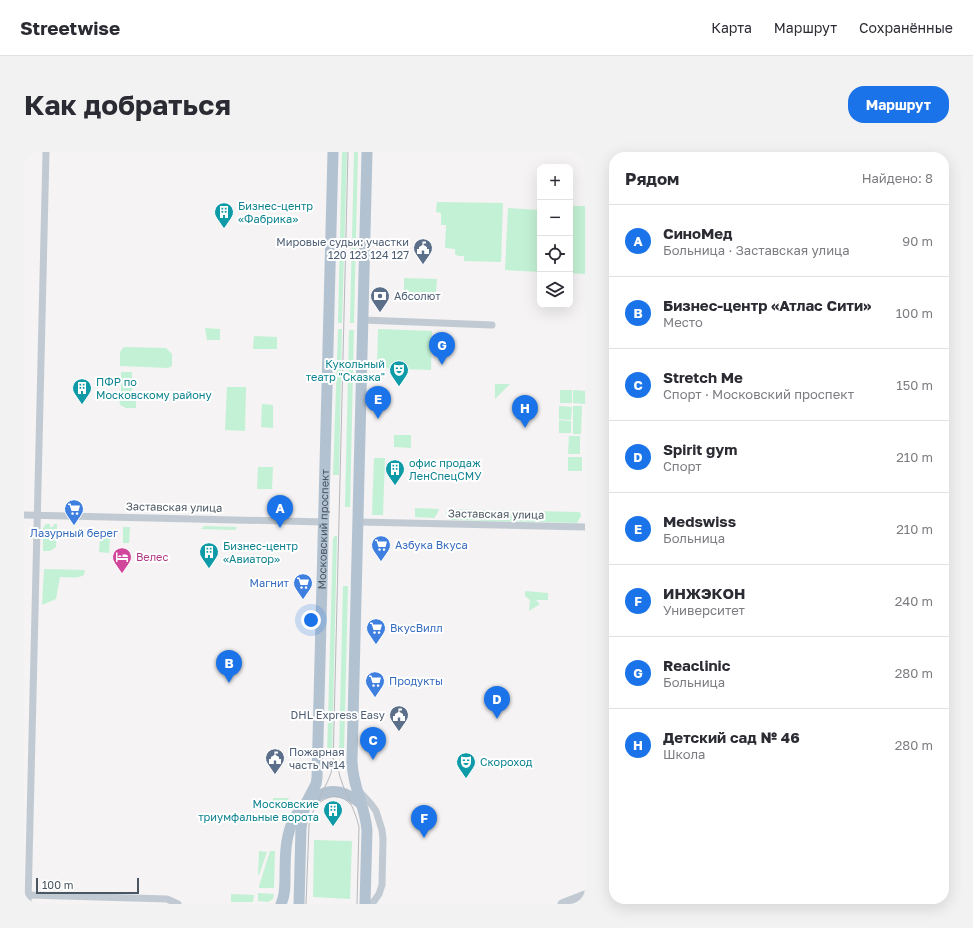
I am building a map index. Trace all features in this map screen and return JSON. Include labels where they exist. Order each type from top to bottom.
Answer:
[{"type":"main road","name":"Московский проспект","points":[[299,904],[301,828],[306,805],[316,784],[317,778],[333,152]]},
{"type":"main road","points":[[365,904],[366,818],[355,785],[352,760],[367,152]]},
{"type":"main road","points":[[281,904],[284,897],[286,853],[292,822],[298,812],[321,794],[334,791],[347,794],[360,803]]},
{"type":"main road","points":[[299,888],[304,904]]},
{"type":"street","points":[[28,904],[46,152]]},
{"type":"street","points":[[363,320],[492,325]]},
{"type":"street","name":"Заставская улица","points":[[24,515],[324,522]]},
{"type":"street","name":"Заставская улица","points":[[358,522],[585,527]]},
{"type":"street","points":[[355,785],[376,811],[382,830],[382,885],[379,894],[372,904]]},
{"type":"street","points":[[28,895],[167,899],[178,904]]},
{"type":"street","points":[[562,904],[585,896]]},
{"type":"green space","points":[[342,152],[347,152],[342,323],[338,323]]},
{"type":"green space","points":[[354,152],[358,152],[354,323],[350,323]]},
{"type":"green space","points":[[437,202],[503,203],[501,262],[464,261],[464,256],[458,256],[455,254],[455,249],[445,248],[446,225],[441,225],[441,213],[436,212]]},
{"type":"green space","points":[[573,206],[585,206],[585,274],[573,273]]},
{"type":"green space","points":[[508,208],[537,210],[537,272],[505,270]]},
{"type":"green space","points":[[404,278],[437,279],[436,293],[404,292]]},
{"type":"green space","points":[[205,328],[220,329],[220,340],[207,340]]},
{"type":"green space","points":[[338,329],[342,329],[339,475],[333,475]]},
{"type":"green space","points":[[378,329],[432,331],[431,370],[377,368]]},
{"type":"green space","points":[[349,330],[354,330],[350,507],[345,507]]},
{"type":"green space","points":[[254,336],[277,337],[277,349],[253,349]]},
{"type":"green space","points":[[124,347],[166,348],[172,354],[172,366],[168,368],[120,366],[120,352]]},
{"type":"green space","points":[[121,372],[132,372],[132,398],[136,401],[136,408],[126,408],[120,405]]},
{"type":"green space","points":[[495,384],[510,384],[495,399]]},
{"type":"green space","points":[[227,387],[246,387],[245,431],[225,430]]},
{"type":"green space","points":[[560,390],[572,390],[572,403],[560,403]]},
{"type":"green space","points":[[573,390],[585,391],[585,404],[573,403]]},
{"type":"green space","points":[[262,404],[273,405],[273,428],[261,427]]},
{"type":"green space","points":[[559,406],[572,407],[571,420],[559,419]]},
{"type":"green space","points":[[573,406],[582,406],[581,434],[573,434]]},
{"type":"green space","points":[[559,420],[571,421],[571,433],[559,433]]},
{"type":"green space","points":[[394,435],[411,435],[411,448],[394,447]]},
{"type":"green space","points":[[569,436],[580,436],[580,454],[568,454]]},
{"type":"green space","points":[[568,457],[582,457],[582,471],[568,471]]},
{"type":"green space","points":[[374,458],[385,458],[383,515],[372,515]]},
{"type":"green space","points":[[258,467],[273,467],[272,489],[257,489]]},
{"type":"green space","points":[[415,508],[439,509],[434,518],[415,517]]},
{"type":"green space","points":[[447,509],[580,512],[581,516],[577,523],[450,520],[446,513]]},
{"type":"green space","points":[[46,524],[50,524],[50,527],[53,527],[54,524],[57,524],[56,547],[50,551],[43,551],[43,528]]},
{"type":"green space","points":[[204,526],[237,527],[235,530],[201,529]]},
{"type":"green space","points":[[123,527],[130,527],[129,543],[123,543]]},
{"type":"green space","points":[[100,536],[110,536],[109,553],[99,552]]},
{"type":"green space","points":[[334,536],[337,536],[332,755],[327,755],[333,538]]},
{"type":"green space","points":[[44,569],[85,570],[84,575],[81,576],[60,577],[56,599],[42,605]]},
{"type":"green space","points":[[343,586],[348,586],[344,755],[339,755]]},
{"type":"green space","points":[[525,591],[548,593],[548,600],[536,600],[540,604],[529,611],[530,600],[525,596]]},
{"type":"green space","points":[[273,798],[289,798],[283,808],[273,808]]},
{"type":"green space","points":[[314,840],[352,841],[350,899],[313,897]]},
{"type":"green space","points":[[259,851],[267,852],[258,875]]},
{"type":"green space","points":[[270,851],[275,851],[274,888],[259,888],[259,886]]},
{"type":"green space","points":[[258,893],[274,894],[273,899],[268,902],[258,901]]},
{"type":"green space","points":[[231,894],[254,895],[253,902],[231,902]]},
{"type":"tram line","points":[[306,904],[309,825],[333,766],[348,152]]},
{"type":"tram line","points":[[337,760],[340,777],[354,810],[359,827],[357,904]]},
{"type":"tram line","points":[[317,805],[329,797],[342,798],[350,804]]},
{"type":"place","name":"Бизнес-центр «Фабрика»","points":[[224,229]]},
{"type":"place","name":"Мировые судьи: участки 120 123 124 127","points":[[423,265]]},
{"type":"place","name":"Абсолют","points":[[380,313]]},
{"type":"place","name":"Reaclinic","points":[[442,365]]},
{"type":"place","name":"Кукольный театр \"Сказка\"","points":[[399,387]]},
{"type":"place","name":"ПФР по Московскому району","points":[[82,405]]},
{"type":"place","name":"Medswiss","points":[[378,419]]},
{"type":"place","name":"Детский сад № 46","points":[[525,428]]},
{"type":"place","name":"офис продаж ЛенСпецСМУ","points":[[395,486]]},
{"type":"place","name":"Лазурный берег","points":[[74,526]]},
{"type":"place","name":"СиноМед","points":[[280,528]]},
{"type":"place","name":"Азбука Вкуса","points":[[381,562]]},
{"type":"place","name":"Бизнес-центр «Авиатор»","points":[[209,569]]},
{"type":"place","name":"Велес","points":[[122,574]]},
{"type":"place","name":"Магнит","points":[[303,600]]},
{"type":"place","name":"ВкусВилл","points":[[376,645]]},
{"type":"place","name":"Бизнес-центр «Атлас Сити»","points":[[229,683]]},
{"type":"place","name":"Продукты","points":[[375,698]]},
{"type":"place","name":"Spirit gym","points":[[497,719]]},
{"type":"place","name":"DHL Express Easy","points":[[399,732]]},
{"type":"place","name":"Stretch Me","points":[[373,760]]},
{"type":"place","name":"Пожарная часть №14","points":[[275,775]]},
{"type":"place","name":"Скороход","points":[[466,779]]},
{"type":"place","name":"Московские триумфальные ворота","points":[[333,827]]},
{"type":"place","name":"ИНЖЭКОН","points":[[424,838]]}]
